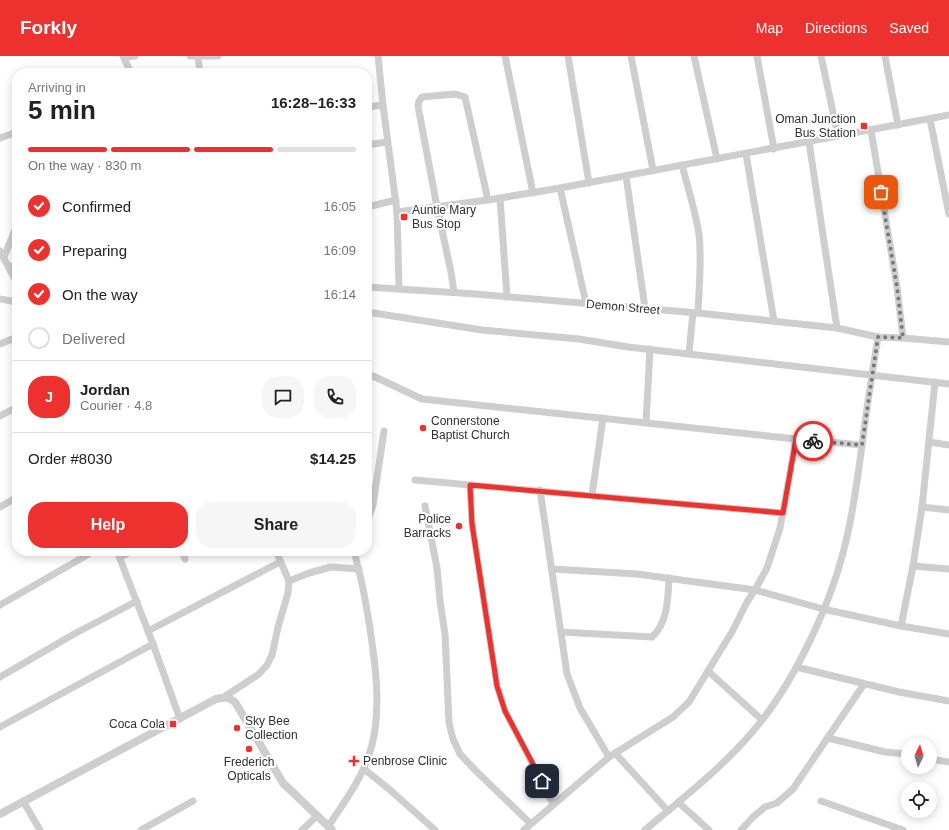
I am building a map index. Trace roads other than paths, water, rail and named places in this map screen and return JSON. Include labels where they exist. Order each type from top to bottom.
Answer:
[{"type":"street","points":[[129,68],[124,57],[135,56]]},
{"type":"street","points":[[198,68],[194,56],[218,56]]},
{"type":"street","points":[[378,56],[387,142],[396,200],[399,289]]},
{"type":"street","points":[[505,56],[533,193]]},
{"type":"street","points":[[568,56],[589,183]]},
{"type":"street","points":[[631,56],[653,170]]},
{"type":"street","points":[[694,56],[717,159]]},
{"type":"street","points":[[757,56],[774,149]]},
{"type":"street","points":[[821,56],[838,136]]},
{"type":"street","points":[[885,56],[898,125]]},
{"type":"street","points":[[454,292],[452,272],[437,207],[418,106],[422,97],[455,94],[465,97],[488,200]]},
{"type":"street","points":[[372,106],[383,105]]},
{"type":"street","points":[[397,212],[533,193],[949,116]]},
{"type":"street","points":[[930,119],[949,214]]},
{"type":"street","points":[[871,130],[897,287],[903,338]]},
{"type":"street","points":[[0,138],[12,134]]},
{"type":"street","points":[[372,144],[387,142]]},
{"type":"street","points":[[809,142],[836,328]]},
{"type":"street","points":[[746,154],[774,322]]},
{"type":"street","points":[[682,165],[699,234],[700,253],[695,313],[689,353]]},
{"type":"street","points":[[626,176],[645,308]]},
{"type":"street","points":[[560,188],[586,304]]},
{"type":"street","points":[[500,198],[507,297]]},
{"type":"street","points":[[372,206],[396,200]]},
{"type":"street","points":[[12,235],[2,254],[12,274]]},
{"type":"street","name":"Demon Street","points":[[372,287],[454,292],[645,308],[836,328],[878,337],[949,342]]},
{"type":"street","points":[[0,299],[12,301]]},
{"type":"street","points":[[372,313],[482,330],[579,339],[650,349],[949,384]]},
{"type":"street","points":[[645,830],[726,761],[762,720],[772,707],[812,635],[833,586],[853,510],[878,337]]},
{"type":"street","points":[[0,344],[12,339]]},
{"type":"street","points":[[646,422],[650,349]]},
{"type":"street","points":[[372,376],[422,399],[862,445]]},
{"type":"street","points":[[900,626],[913,566],[922,507],[935,382]]},
{"type":"street","points":[[0,416],[12,410]]},
{"type":"street","points":[[592,495],[603,418]]},
{"type":"street","points":[[372,508],[384,431]]},
{"type":"street","points":[[524,830],[530,823],[609,757],[674,717],[682,711],[689,702],[732,632],[747,602],[767,568],[783,513],[796,439]]},
{"type":"street","points":[[929,442],[949,445]]},
{"type":"street","points":[[415,480],[540,490],[783,513]]},
{"type":"street","points":[[470,485],[472,524],[497,686],[505,711],[553,804]]},
{"type":"street","points":[[540,490],[567,674],[573,693],[586,719],[609,757]]},
{"type":"street","points":[[0,507],[12,500]]},
{"type":"street","points":[[425,506],[437,568],[445,634],[449,723],[453,739],[460,754],[530,823]]},
{"type":"street","points":[[922,507],[949,510]]},
{"type":"street","points":[[0,605],[85,556]]},
{"type":"street","points":[[120,556],[180,719]]},
{"type":"street","points":[[0,814],[216,699],[224,697],[259,674],[267,665],[272,655],[288,592],[289,580],[278,556]]},
{"type":"street","points":[[224,697],[234,702],[283,783],[330,828],[364,769],[372,741],[377,695],[373,646],[364,589],[355,556]]},
{"type":"street","points":[[148,631],[280,562]]},
{"type":"street","points":[[913,566],[949,569]]},
{"type":"street","points":[[289,580],[332,567],[358,569]]},
{"type":"street","points":[[552,569],[638,574],[755,590],[823,609],[900,626],[949,634]]},
{"type":"street","points":[[561,632],[652,637],[657,633],[666,610],[669,578]]},
{"type":"street","points":[[0,677],[74,634],[137,601]]},
{"type":"street","points":[[0,727],[153,644]]},
{"type":"street","points":[[796,666],[864,684],[949,701]]},
{"type":"street","points":[[708,671],[762,720]]},
{"type":"street","points":[[741,830],[765,807],[777,803],[793,789],[864,684]]},
{"type":"street","points":[[828,738],[885,752],[901,753]]},
{"type":"street","points":[[616,753],[668,811]]},
{"type":"street","points":[[937,759],[949,762]]},
{"type":"street","points":[[364,769],[435,830]]},
{"type":"street","points":[[23,801],[40,830]]},
{"type":"street","points":[[141,830],[193,801]]},
{"type":"street","points":[[821,801],[903,830]]},
{"type":"street","points":[[678,802],[709,830]]},
{"type":"street","points":[[302,830],[317,816]]},
{"type":"place","name":"Oman Junction Bus Station","points":[[864,126]]},
{"type":"place","name":"Auntie Mary Bus Stop","points":[[404,217]]},
{"type":"place","name":"Connerstone Baptist Church","points":[[423,428]]},
{"type":"place","name":"Police Barracks","points":[[459,526]]},
{"type":"place","name":"Coca Cola","points":[[173,724]]},
{"type":"place","name":"Sky Bee Collection","points":[[237,728]]},
{"type":"place","name":"Frederich Opticals","points":[[249,749]]},
{"type":"place","name":"Penbrose Clinic","points":[[354,761]]}]
